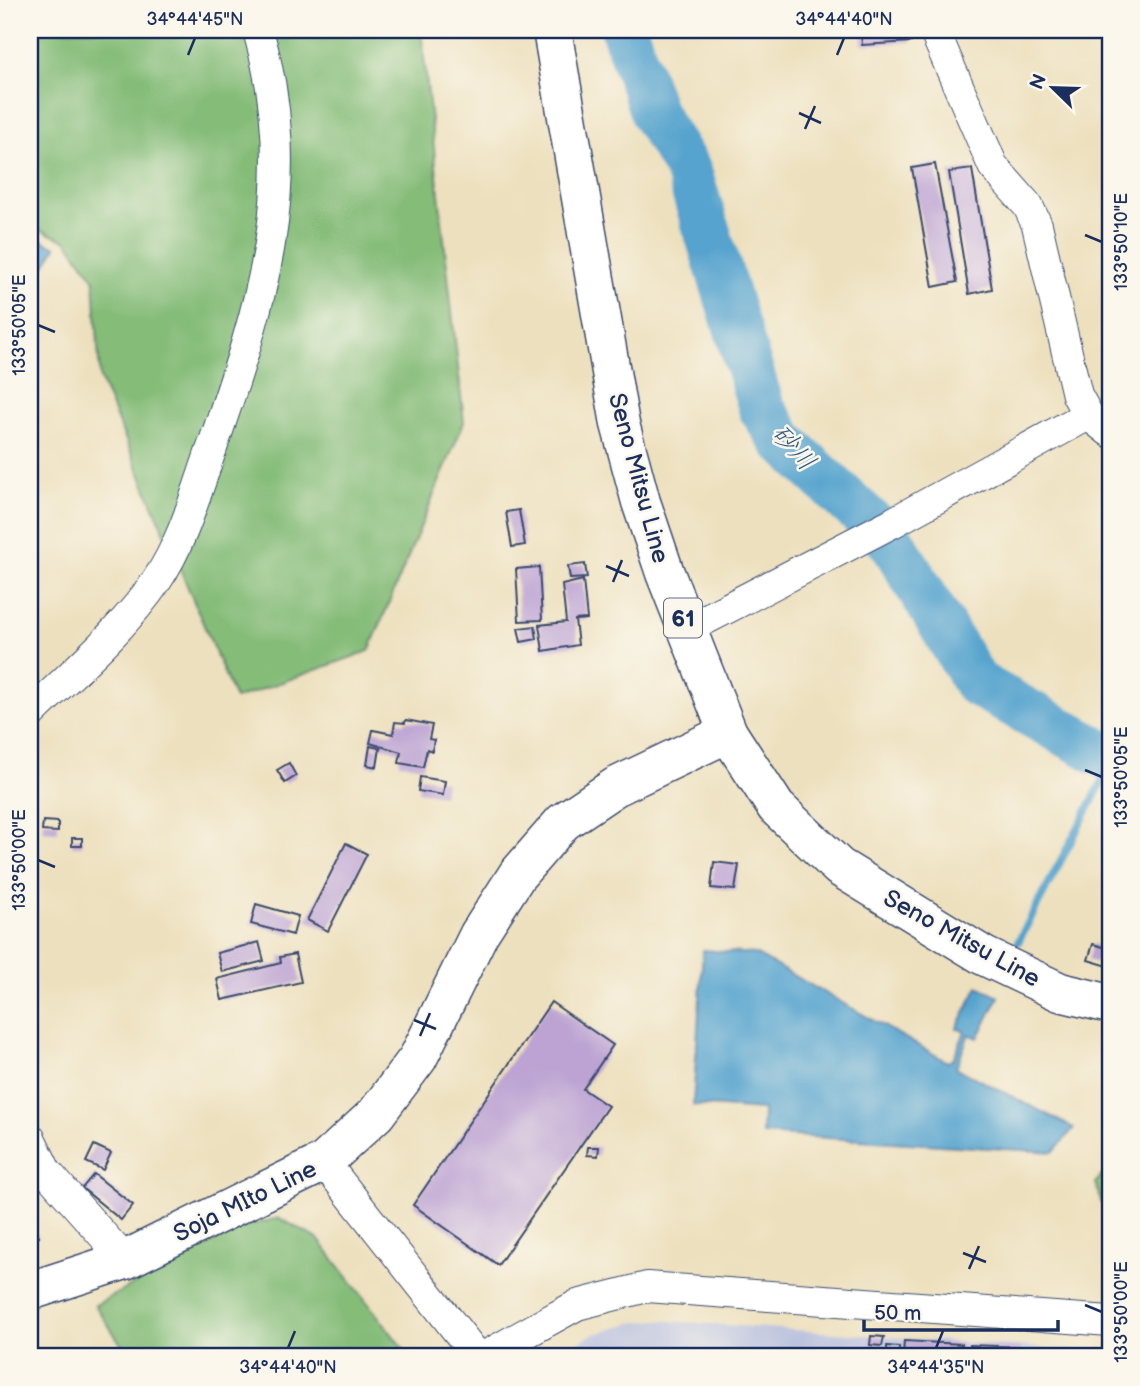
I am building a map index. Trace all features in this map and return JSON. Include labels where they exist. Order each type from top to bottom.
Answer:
[{"type":"main road","name":"Seno Mitsu Line","points":[[552,30],[620,424],[641,502],[728,733],[776,807],[839,867],[984,956],[1060,992],[1110,1004]]},
{"type":"main road","name":"Soja MIto Line","points":[[30,1291],[125,1260],[324,1162],[376,1114],[418,1058],[479,934],[517,875],[563,822],[615,787],[728,733]]},
{"type":"street","points":[[30,714],[126,622],[159,578],[183,531],[230,395],[274,231],[279,153],[271,75],[258,30]]},
{"type":"street","points":[[687,629],[881,529],[1099,423],[1077,395],[1037,225],[1028,206],[993,166],[934,30]]},
{"type":"street","points":[[30,1138],[46,1171],[125,1260]]},
{"type":"street","points":[[324,1162],[477,1356]]},
{"type":"street","points":[[485,1356],[577,1305],[646,1287],[1110,1321]]},
{"type":"shaded area","points":[[656,1320],[1110,1353],[1110,1356],[558,1356],[589,1336],[631,1323]]},
{"type":"green space","points":[[30,30],[421,30],[464,422],[369,651],[235,699],[100,379],[94,279],[67,241],[30,226]]},
{"type":"green space","points":[[1110,1167],[1110,1206],[1103,1207],[1095,1183]]},
{"type":"green space","points":[[279,1218],[318,1239],[409,1356],[129,1356],[95,1305],[241,1227]]},
{"type":"water","points":[[30,235],[56,247],[30,291]]},
{"type":"water","points":[[703,950],[755,954],[948,1062],[953,1059],[965,1032],[957,1028],[978,986],[999,997],[978,1038],[969,1034],[956,1068],[1074,1128],[1053,1152],[762,1134],[763,1110],[693,1105]]},
{"type":"building","points":[[861,30],[910,30],[911,42],[862,45]]},
{"type":"building","points":[[935,164],[957,282],[933,287],[912,168]]},
{"type":"building","points":[[972,169],[992,289],[969,294],[949,172]]},
{"type":"building","points":[[519,510],[525,545],[512,547],[506,512]]},
{"type":"building","points":[[585,564],[587,578],[570,579],[568,566]]},
{"type":"building","points":[[539,567],[542,620],[519,621],[516,569]]},
{"type":"building","points":[[583,580],[587,619],[575,620],[578,645],[543,651],[539,625],[566,622],[562,585]]},
{"type":"building","points":[[535,626],[537,639],[521,642],[518,628]]},
{"type":"building","points":[[406,720],[432,725],[429,739],[434,740],[432,751],[427,749],[423,767],[399,763],[401,752],[370,743],[373,730],[393,734],[395,722],[405,723]]},
{"type":"building","points":[[370,746],[380,748],[377,767],[367,765]]},
{"type":"building","points":[[289,763],[296,776],[285,783],[277,770]]},
{"type":"building","points":[[420,777],[445,781],[443,795],[418,791]]},
{"type":"building","points":[[43,821],[58,822],[58,832],[42,831]]},
{"type":"building","points":[[72,838],[82,838],[82,846],[72,846]]},
{"type":"building","points":[[346,843],[367,854],[328,931],[307,920]]},
{"type":"building","points":[[714,862],[739,865],[735,890],[711,888]]},
{"type":"building","points":[[256,904],[298,916],[293,935],[251,924]]},
{"type":"building","points":[[259,942],[264,961],[222,972],[217,953]]},
{"type":"building","points":[[1093,944],[1110,949],[1108,966],[1088,960]]},
{"type":"building","points":[[295,954],[301,982],[222,1000],[217,979],[281,963],[280,957]]},
{"type":"building","points":[[551,1002],[613,1045],[583,1089],[608,1106],[498,1265],[413,1205]]},
{"type":"building","points":[[94,1145],[111,1153],[103,1170],[86,1162]]},
{"type":"building","points":[[588,1147],[599,1147],[598,1156],[587,1155]]},
{"type":"building","points":[[94,1174],[133,1205],[121,1220],[82,1188]]},
{"type":"building","points":[[30,1223],[39,1237],[30,1243]]},
{"type":"building","points":[[871,1336],[884,1337],[882,1346],[870,1345]]},
{"type":"building","points":[[904,1341],[962,1344],[961,1356],[903,1356]]},
{"type":"building","points":[[970,1345],[1021,1347],[1020,1356],[969,1356]]},
{"type":"building","points":[[887,1346],[899,1347],[899,1356],[887,1356]]},
{"type":"waterway","name":"砂川","points":[[624,30],[654,115],[688,170],[762,409],[783,441],[892,542],[976,683],[1110,758]]},
{"type":"waterway","points":[[1018,942],[1110,767]]}]
